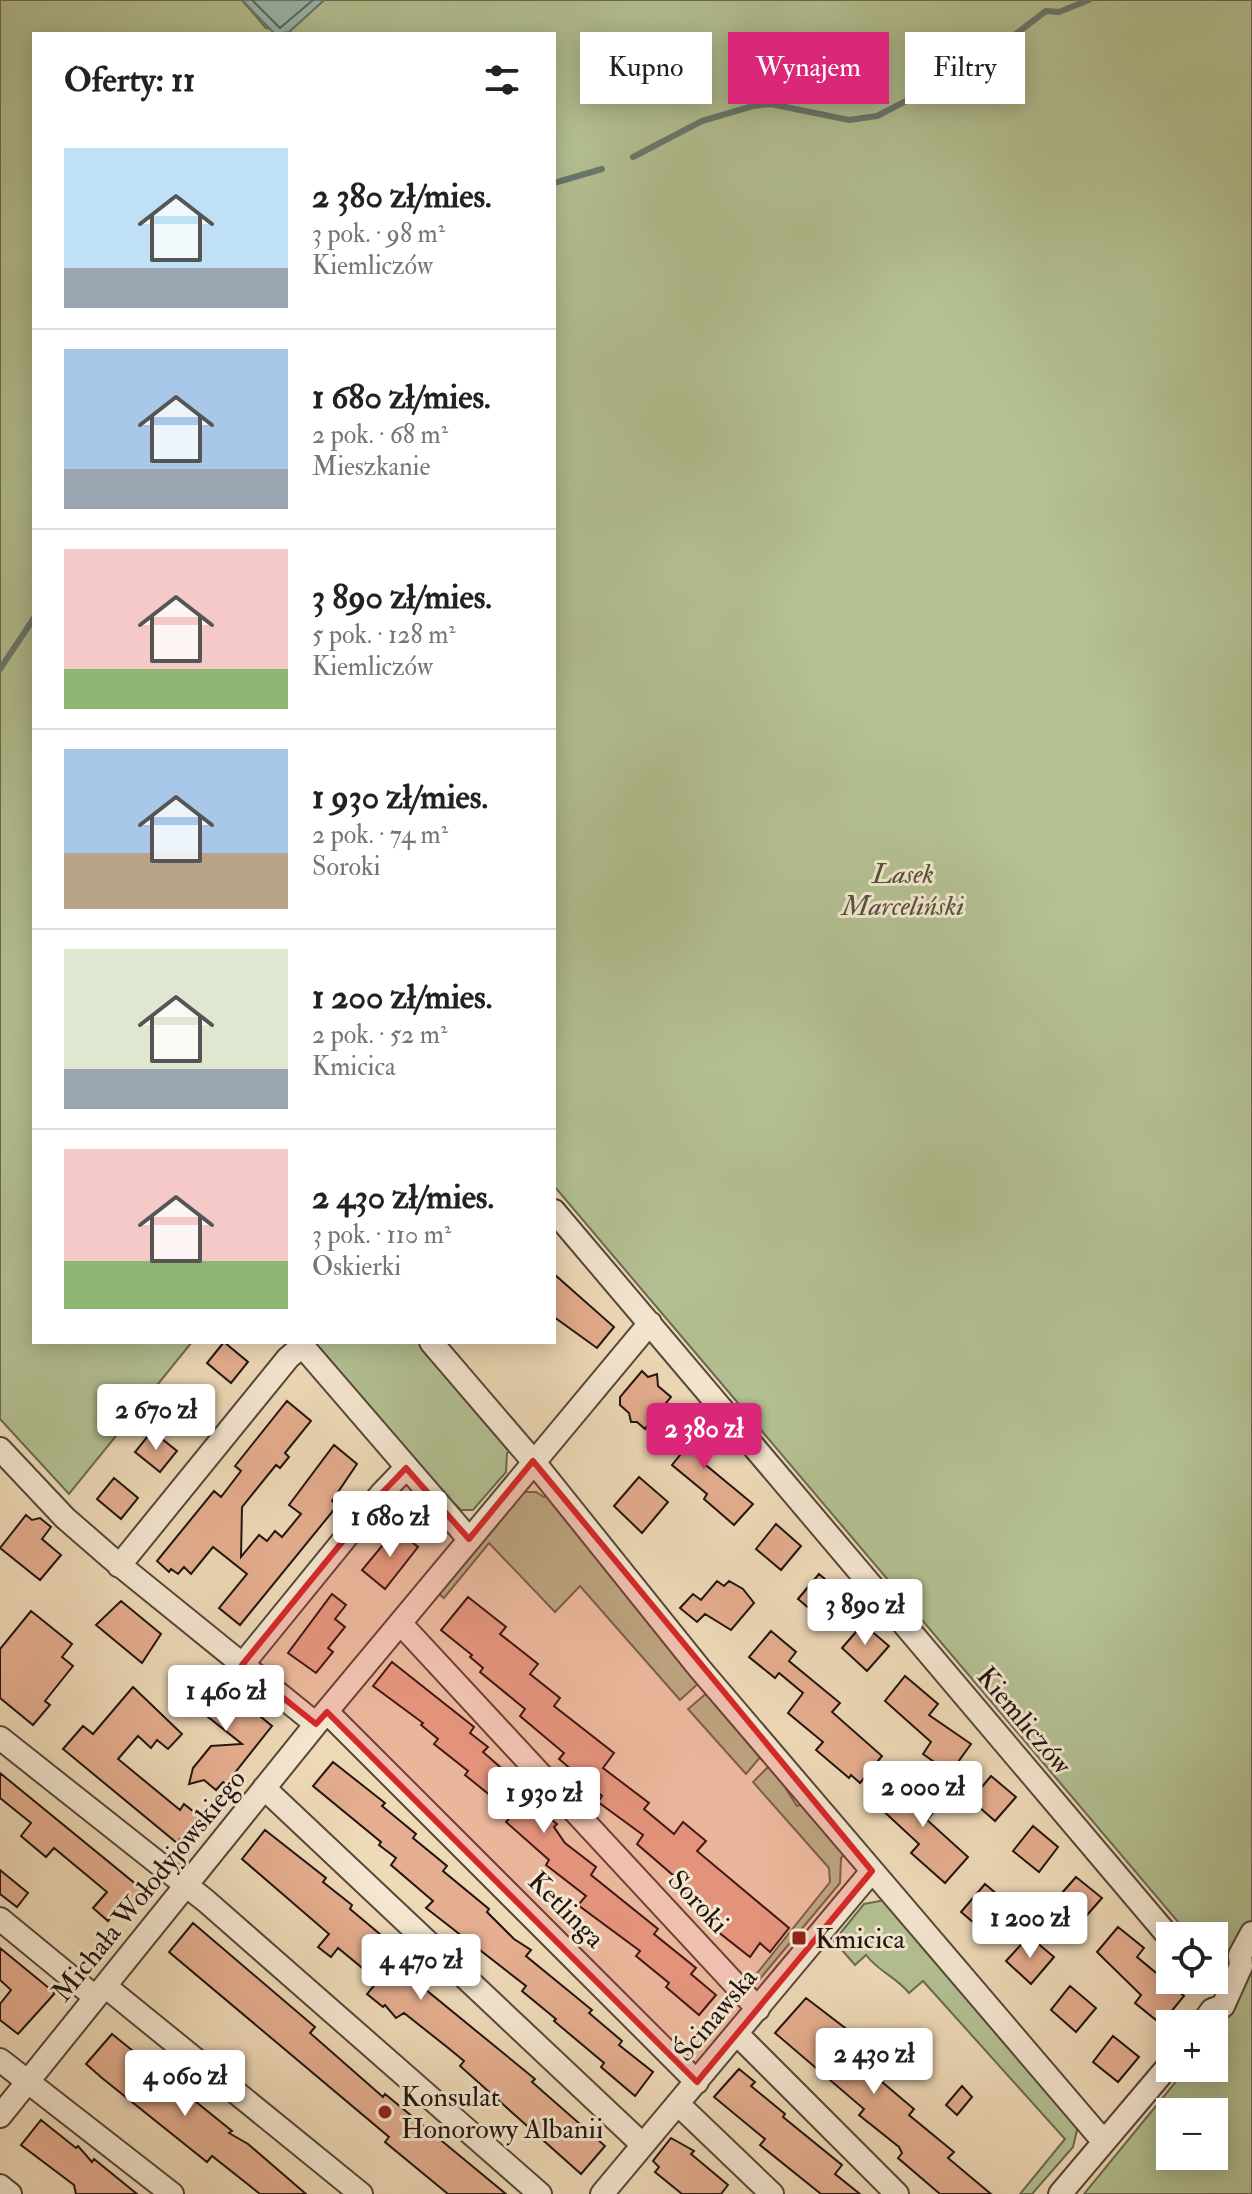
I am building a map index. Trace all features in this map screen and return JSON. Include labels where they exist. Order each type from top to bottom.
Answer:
[{"type":"street","name":"Kiemliczów","points":[[556,1213],[1156,1922]]},
{"type":"street","name":"Michała Wołodyjowskiego","points":[[0,2116],[321,1718],[650,1323]]},
{"type":"street","points":[[119,1566],[300,1344],[469,1539]]},
{"type":"street","points":[[433,1344],[533,1461],[700,1669],[1104,2142]]},
{"type":"street","name":"Ketlinga","points":[[0,1449],[65,1518],[119,1566],[242,1665],[321,1718],[697,2082]]},
{"type":"street","points":[[242,1665],[406,1468]]},
{"type":"street","name":"Soroki","points":[[400,1623],[758,2009]]},
{"type":"street","points":[[0,1738],[185,1886],[540,2194]]},
{"type":"street","points":[[264,1788],[643,2145]]},
{"type":"street","name":"Ścinawska","points":[[602,2194],[872,1871]]},
{"type":"street","points":[[0,1919],[100,1991],[361,2194]]},
{"type":"street","points":[[1217,2010],[1223,2006],[1241,1966],[1240,1955],[1252,1933]]},
{"type":"street","points":[[1228,1962],[1240,1955]]},
{"type":"street","points":[[737,2034],[897,2194]]},
{"type":"street","points":[[0,2060],[30,2080],[172,2194]]},
{"type":"street","points":[[1060,2194],[1156,2081]]},
{"type":"street","points":[[678,2104],[772,2194]]},
{"type":"street","points":[[0,2186],[10,2194]]},
{"type":"highlighted area","points":[[533,1461],[872,1871],[697,2082],[327,1712],[316,1724],[242,1665],[382,1493],[406,1468],[469,1539]]},
{"type":"green space","name":"Lasek Marceliński","points":[[0,0],[242,0],[266,28],[289,32],[32,32],[32,1344],[190,1344],[69,1494],[0,1419]]},
{"type":"green space","name":"Lasek Marceliński","points":[[324,0],[1252,0],[1252,2194],[1084,2194],[1156,2106],[1156,2170],[1228,2170],[1228,2098],[1162,2098],[1176,2082],[1228,2082],[1228,2018],[1234,2010],[1246,1970],[1228,1952],[1228,1922],[1178,1922],[556,1188],[556,32],[289,32]]},
{"type":"green space","points":[[310,1344],[423,1344],[512,1450],[507,1453],[506,1472],[473,1510],[461,1510],[454,1503],[450,1507]]},
{"type":"green space","points":[[524,1492],[536,1492],[544,1497],[548,1494],[700,1682],[680,1700],[580,1586],[555,1612],[489,1543],[444,1598],[439,1594]]},
{"type":"green space","points":[[708,1692],[762,1755],[746,1774],[688,1709]]},
{"type":"green space","points":[[768,1767],[772,1767],[797,1806],[801,1804],[844,1855],[841,1858],[840,1883],[754,1986],[746,1977],[754,1977],[830,1882],[829,1868],[753,1782]]},
{"type":"green space","points":[[885,1900],[1078,2126],[1073,2147],[1032,2194],[1020,2194],[1065,2139],[923,1981],[909,1993],[866,1955],[855,1965],[834,1941],[864,1904]]},
{"type":"water","points":[[242,0],[324,0],[289,32],[273,32]]},
{"type":"building","points":[[556,1276],[614,1327],[597,1348],[556,1318]]},
{"type":"building","points":[[222,1344],[248,1362],[231,1383],[207,1363]]},
{"type":"building","points":[[642,1371],[648,1377],[657,1374],[658,1386],[671,1397],[645,1429],[637,1422],[631,1422],[629,1413],[620,1405],[620,1397]]},
{"type":"building","points":[[189,1386],[212,1406],[195,1426],[172,1407]]},
{"type":"building","points":[[287,1401],[311,1421],[285,1453],[289,1457],[280,1468],[276,1465],[242,1507],[241,1557],[259,1535],[267,1541],[275,1531],[282,1537],[301,1514],[289,1505],[334,1445],[357,1464],[332,1501],[337,1506],[240,1625],[219,1608],[247,1574],[213,1547],[191,1574],[184,1567],[178,1574],[171,1569],[169,1572],[157,1561],[214,1491],[221,1497],[241,1471],[235,1466]]},
{"type":"building","points":[[668,1410],[712,1448],[701,1461],[753,1504],[734,1525],[704,1499],[707,1494],[672,1465],[680,1455],[669,1445]]},
{"type":"building","points":[[152,1431],[177,1451],[160,1472],[135,1452]]},
{"type":"building","points":[[639,1477],[668,1502],[642,1533],[614,1506]]},
{"type":"building","points":[[114,1478],[138,1498],[121,1519],[97,1499]]},
{"type":"building","points":[[26,1515],[32,1520],[40,1518],[51,1527],[42,1539],[61,1555],[40,1580],[0,1548]]},
{"type":"building","points":[[776,1524],[801,1546],[781,1570],[756,1549]]},
{"type":"building","points":[[396,1529],[418,1547],[385,1589],[362,1570]]},
{"type":"building","points":[[819,1574],[845,1596],[824,1621],[798,1599]]},
{"type":"building","points":[[717,1581],[724,1586],[729,1581],[743,1589],[754,1603],[731,1630],[705,1614],[697,1622],[680,1608],[693,1594],[701,1600]]},
{"type":"building","points":[[332,1594],[346,1605],[335,1619],[345,1627],[328,1648],[333,1652],[316,1673],[288,1653]]},
{"type":"building","points":[[468,1597],[506,1627],[500,1634],[538,1664],[530,1674],[560,1698],[554,1706],[614,1753],[603,1768],[649,1803],[644,1809],[674,1834],[683,1822],[706,1841],[697,1851],[789,1928],[770,1952],[760,1943],[750,1957],[717,1931],[722,1925],[678,1888],[682,1883],[637,1844],[643,1835],[598,1802],[602,1796],[559,1759],[564,1753],[520,1716],[525,1709],[480,1672],[483,1668],[470,1657],[472,1655],[441,1630]]},
{"type":"building","points":[[121,1601],[161,1634],[142,1663],[96,1625]]},
{"type":"building","points":[[31,1611],[72,1644],[62,1657],[73,1666],[45,1701],[50,1705],[33,1725],[0,1698],[0,1649]]},
{"type":"building","points":[[863,1624],[889,1646],[867,1671],[842,1648]]},
{"type":"building","points":[[771,1631],[796,1652],[789,1661],[840,1703],[832,1712],[882,1756],[860,1783],[851,1775],[849,1778],[816,1750],[823,1742],[788,1713],[803,1693],[779,1673],[775,1678],[749,1657]]},
{"type":"building","points":[[392,1662],[474,1727],[470,1733],[488,1747],[483,1752],[515,1780],[511,1786],[557,1824],[554,1827],[565,1843],[596,1867],[591,1875],[658,1929],[654,1934],[696,1968],[691,1974],[716,1995],[699,2015],[666,1987],[669,1983],[636,1956],[640,1951],[578,1905],[586,1896],[546,1865],[549,1860],[506,1822],[513,1814],[465,1775],[468,1771],[434,1744],[438,1739],[421,1725],[423,1723],[373,1686]]},
{"type":"building","points":[[905,1676],[938,1704],[929,1715],[971,1744],[950,1773],[923,1754],[931,1742],[885,1701]]},
{"type":"building","points":[[206,1678],[213,1683],[216,1680],[272,1726],[226,1784],[223,1782],[216,1790],[204,1780],[189,1784],[193,1768],[211,1746],[242,1744],[188,1701]]},
{"type":"building","points":[[133,1687],[182,1734],[168,1749],[157,1740],[151,1748],[138,1736],[118,1759],[180,1810],[184,1804],[199,1816],[177,1843],[63,1749],[83,1726],[93,1734]]},
{"type":"building","points":[[333,1762],[385,1803],[382,1806],[416,1834],[413,1838],[447,1866],[443,1871],[489,1909],[487,1912],[514,1939],[531,1950],[526,1956],[592,2010],[589,2013],[622,2041],[619,2045],[653,2072],[635,2096],[601,2067],[604,2063],[522,1991],[526,1986],[426,1908],[433,1901],[391,1865],[396,1858],[313,1786]]},
{"type":"building","points":[[0,1773],[143,1890],[122,1915],[116,1911],[108,1921],[93,1908],[107,1892],[54,1848],[46,1857],[21,1836],[31,1823],[0,1798]]},
{"type":"building","points":[[991,1776],[1016,1797],[995,1821],[971,1800]]},
{"type":"building","points":[[910,1779],[940,1804],[927,1820],[968,1857],[945,1883],[911,1853],[919,1844],[879,1807],[900,1782],[905,1786]]},
{"type":"building","points":[[1033,1826],[1058,1847],[1039,1872],[1013,1851]]},
{"type":"building","points":[[265,1830],[326,1878],[323,1882],[352,1905],[350,1909],[387,1940],[371,1955],[393,1963],[535,2079],[532,2082],[605,2146],[581,2174],[460,2066],[464,2061],[404,2013],[396,2018],[385,2005],[383,2007],[367,1994],[378,1981],[338,1948],[331,1957],[318,1947],[329,1934],[242,1859]]},
{"type":"building","points":[[0,1870],[28,1893],[17,1907],[0,1894]]},
{"type":"building","points":[[1076,1877],[1102,1898],[1080,1923],[1054,1902]]},
{"type":"building","points":[[985,1884],[1011,1906],[987,1934],[961,1912]]},
{"type":"building","points":[[193,1923],[315,2027],[310,2033],[383,2097],[385,2094],[506,2194],[448,2194],[385,2142],[389,2137],[169,1952]]},
{"type":"building","points":[[1118,1927],[1144,1948],[1137,1957],[1156,1973],[1156,1994],[1184,1996],[1172,2010],[1156,2010],[1156,2020],[1135,2003],[1141,1995],[1097,1952]]},
{"type":"building","points":[[1029,1936],[1054,1957],[1031,1984],[1006,1961]]},
{"type":"building","points":[[0,1948],[55,1993],[18,2034],[0,2020],[0,2004],[11,1990],[0,1980]]},
{"type":"building","points":[[1070,1986],[1096,2008],[1076,2032],[1051,2010]]},
{"type":"building","points":[[806,1998],[887,2060],[875,2076],[914,2109],[909,2115],[954,2152],[948,2158],[991,2194],[940,2194],[898,2158],[902,2153],[899,2147],[859,2115],[864,2109],[775,2033]]},
{"type":"building","points":[[112,2034],[306,2194],[260,2194],[212,2156],[207,2162],[102,2078],[86,2064]]},
{"type":"building","points":[[1113,2036],[1139,2057],[1118,2082],[1093,2062]]},
{"type":"building","points":[[739,2069],[755,2082],[751,2086],[785,2114],[783,2117],[842,2165],[835,2174],[860,2194],[821,2194],[760,2145],[765,2139],[714,2097]]},
{"type":"building","points":[[962,2086],[972,2097],[957,2115],[946,2105]]},
{"type":"building","points":[[41,2120],[137,2194],[76,2194],[74,2185],[21,2145]]},
{"type":"building","points":[[671,2138],[694,2151],[691,2154],[728,2185],[721,2194],[682,2194],[655,2172],[659,2167],[653,2161]]},
{"type":"waterway","points":[[633,157],[702,121],[753,106],[771,104],[849,120],[877,116],[906,101],[928,74],[1004,43],[1046,11],[1059,12],[1089,0]]},
{"type":"waterway","points":[[556,182],[602,169]]},
{"type":"waterway","points":[[0,669],[32,621]]},
{"type":"place","name":"Kmicica","points":[[799,1938]]},
{"type":"place","name":"Konsulat Honorowy Albanii","points":[[385,2112]]}]
